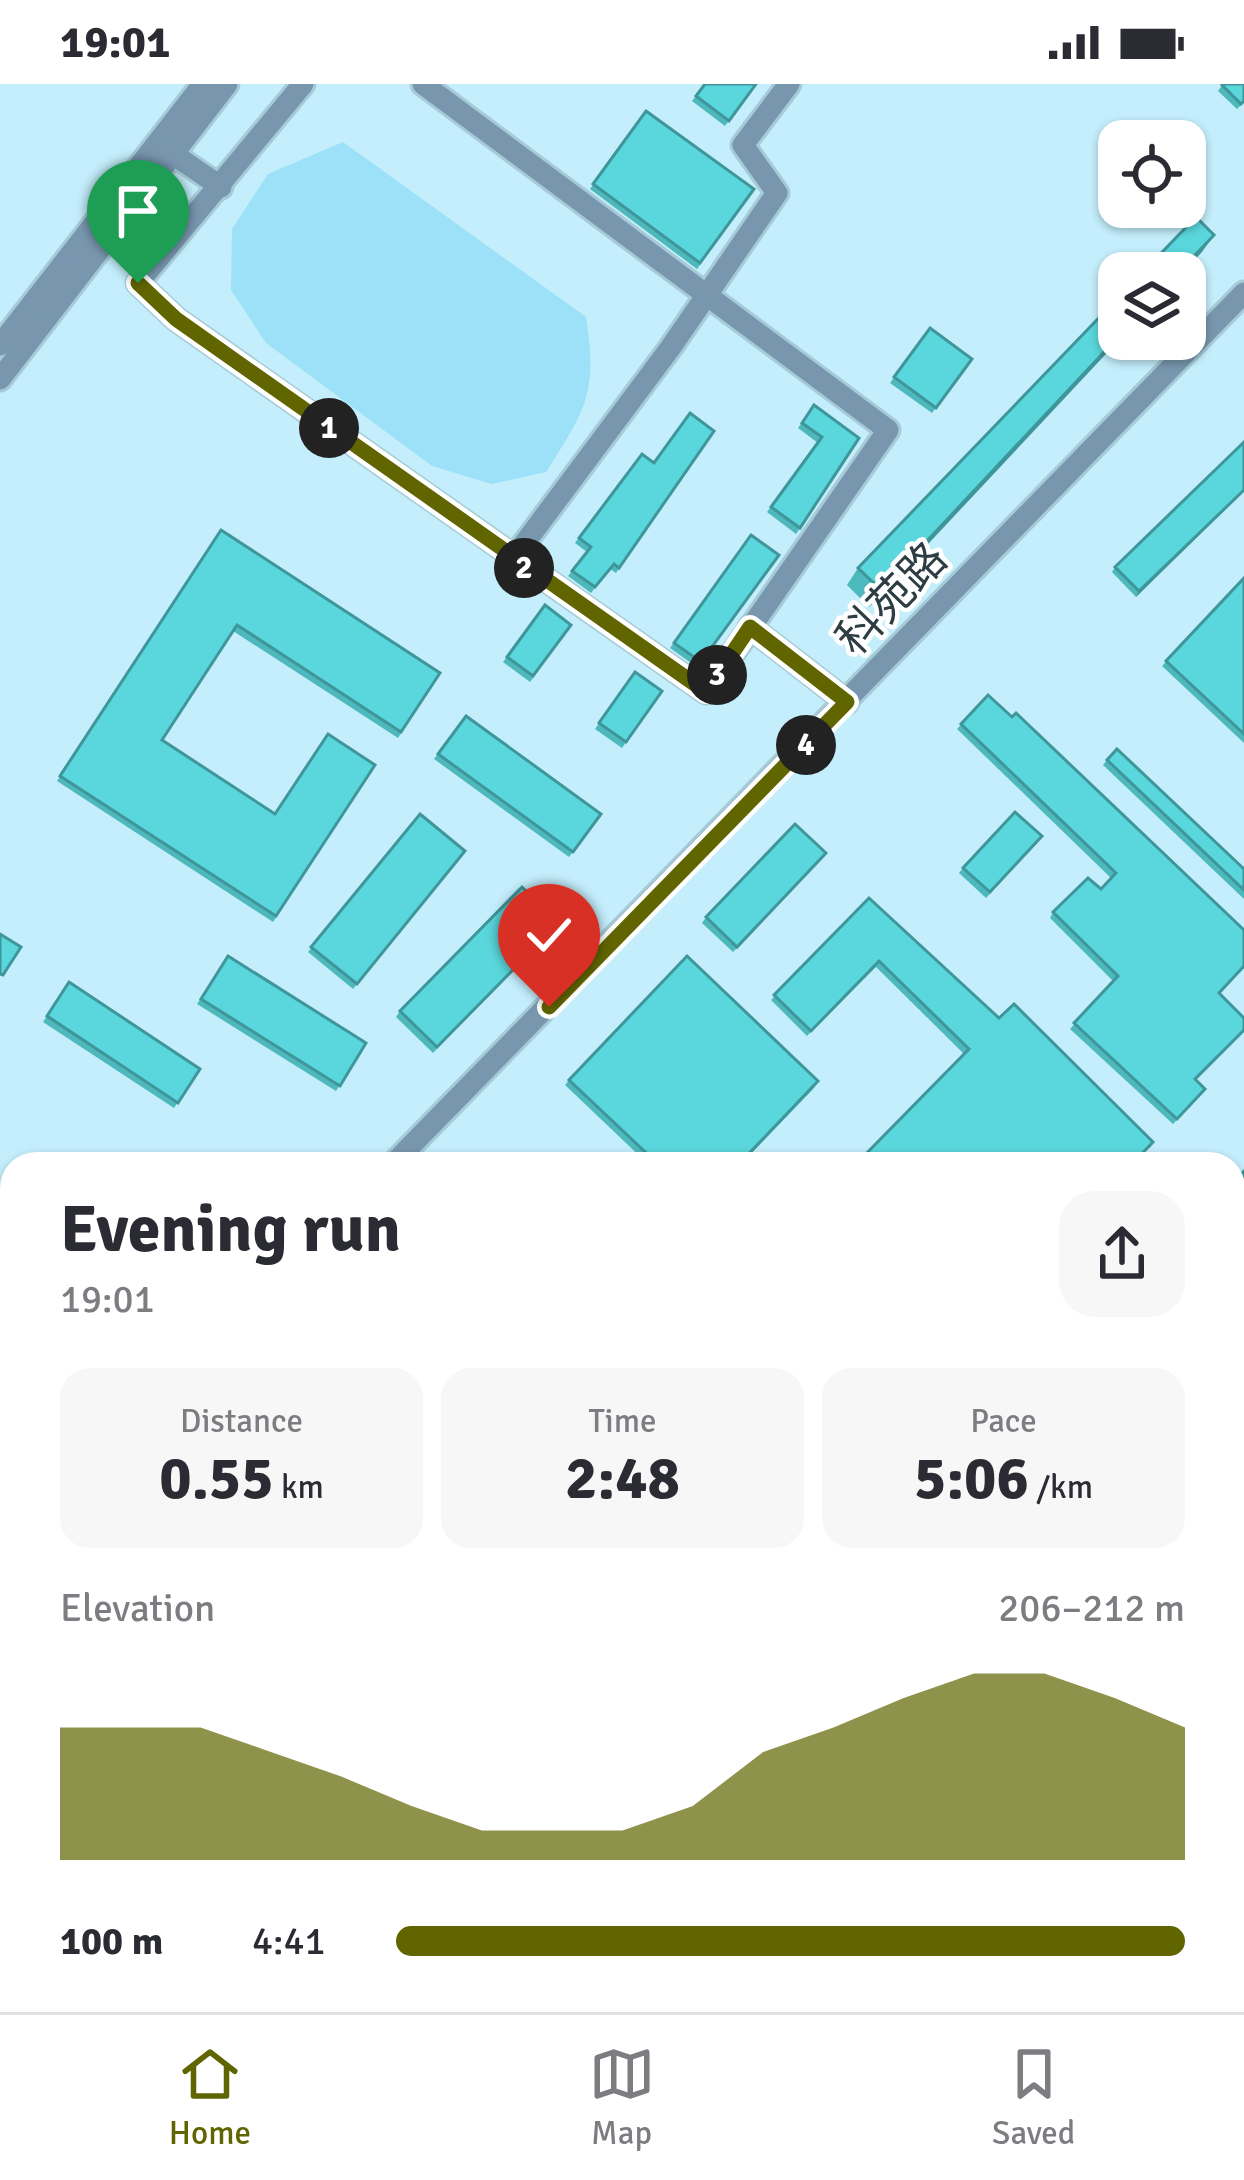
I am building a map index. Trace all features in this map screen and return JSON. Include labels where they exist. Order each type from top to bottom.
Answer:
[{"type":"street","points":[[0,379],[5,347],[203,84]]},
{"type":"street","points":[[5,347],[173,154],[227,84]]},
{"type":"street","points":[[303,84],[138,283],[176,319],[512,560],[706,692],[888,430],[424,84]]},
{"type":"street","points":[[512,560],[777,193],[743,145],[789,84]]},
{"type":"street","points":[[173,154],[221,187]]},
{"type":"street","name":"科苑路","points":[[405,1152],[1244,293]]},
{"type":"street","points":[[750,627],[847,702]]},
{"type":"shaded area","points":[[343,142],[586,317],[590,364],[586,399],[546,472],[492,484],[432,466],[266,343],[231,290],[232,229],[268,174]]},
{"type":"building","points":[[705,84],[756,84],[729,121],[696,96]]},
{"type":"building","points":[[1223,84],[1244,84],[1244,101],[1241,104]]},
{"type":"building","points":[[646,111],[754,189],[700,263],[593,184]]},
{"type":"building","points":[[1206,227],[1214,235],[1198,252],[1162,252],[1185,228]]},
{"type":"building","points":[[1098,319],[1098,358],[881,590],[858,568]]},
{"type":"building","points":[[930,328],[972,359],[936,408],[894,377]]},
{"type":"building","points":[[814,405],[859,438],[800,528],[771,507],[822,437],[802,423]]},
{"type":"building","points":[[690,413],[714,431],[619,568],[614,564],[595,587],[572,571],[591,547],[579,538],[642,454],[654,463]]},
{"type":"building","points":[[1244,442],[1244,490],[1139,591],[1115,567]]},
{"type":"building","points":[[221,530],[440,673],[401,732],[237,625],[162,740],[275,814],[328,734],[375,765],[276,916],[60,776]]},
{"type":"building","points":[[751,535],[779,555],[701,662],[674,643]]},
{"type":"building","points":[[1244,578],[1244,734],[1166,661]]},
{"type":"building","points":[[545,605],[571,625],[533,676],[507,657]]},
{"type":"building","points":[[635,672],[662,691],[626,742],[599,723]]},
{"type":"building","points":[[988,695],[1012,717],[1016,713],[1244,930],[1244,966],[1219,993],[1244,1018],[1244,1030],[1195,1079],[1205,1089],[1177,1119],[1074,1023],[1118,976],[1053,912],[1088,878],[1101,889],[1116,873],[961,724]]},
{"type":"building","points":[[466,716],[601,814],[573,852],[438,754]]},
{"type":"building","points":[[1117,749],[1244,869],[1244,890],[1107,760]]},
{"type":"building","points":[[1015,812],[1042,836],[990,892],[963,868]]},
{"type":"building","points":[[420,814],[465,851],[357,984],[311,947]]},
{"type":"building","points":[[795,824],[826,853],[737,947],[706,917]]},
{"type":"building","points":[[522,887],[559,923],[437,1047],[400,1011]]},
{"type":"building","points":[[869,898],[999,1018],[1014,1004],[1153,1142],[1143,1152],[868,1152],[969,1049],[879,961],[811,1031],[774,995]]},
{"type":"building","points":[[0,934],[21,947],[3,975],[0,974]]},
{"type":"building","points":[[228,956],[366,1043],[340,1086],[201,999]]},
{"type":"building","points":[[687,956],[818,1081],[750,1152],[645,1152],[569,1080]]},
{"type":"building","points":[[69,982],[200,1069],[178,1103],[47,1016]]},
{"type":"route","points":[[138,283],[176,319],[512,560],[706,692],[750,627],[847,702],[549,1007]]}]
